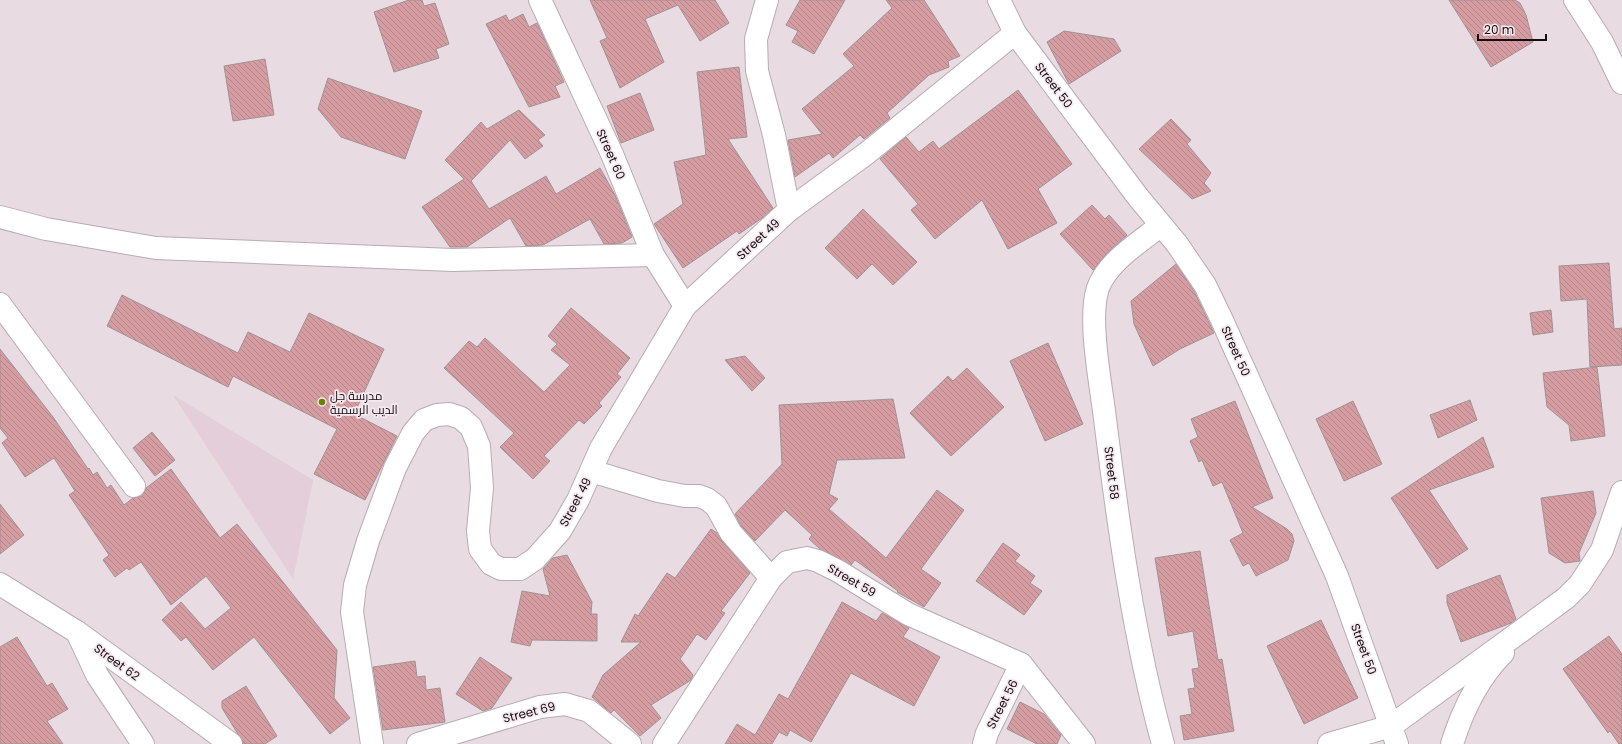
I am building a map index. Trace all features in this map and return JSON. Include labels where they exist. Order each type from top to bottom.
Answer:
[{"type":"street","name":"Street 60","points":[[540,0],[612,154],[654,255],[685,306]]},
{"type":"street","points":[[767,0],[756,39],[757,70],[774,135],[789,210]]},
{"type":"street","name":"Street 50","points":[[999,0],[1015,33],[1177,244],[1204,285],[1221,318],[1337,576],[1394,735]]},
{"type":"street","points":[[1575,0],[1602,42],[1622,83]]},
{"type":"street","name":"Street 49","points":[[372,744],[352,612],[355,585],[368,541],[395,468],[413,433],[424,420],[437,415],[449,414],[461,418],[471,427],[479,446],[480,453],[482,488],[478,530],[480,549],[491,564],[501,569],[520,569],[535,559],[560,531],[578,500],[601,448],[685,306],[789,210],[866,153],[1015,33]]},
{"type":"street","points":[[0,218],[46,230],[156,248],[453,260],[654,255]]},
{"type":"street","name":"Street 58","points":[[1156,740],[1120,540],[1096,354],[1095,301],[1104,274],[1116,262],[1161,225]]},
{"type":"street","points":[[0,304],[134,486]]},
{"type":"street","points":[[591,471],[658,491],[685,496],[699,496],[707,499],[716,506],[731,533],[772,578]]},
{"type":"street","points":[[1329,744],[1394,735],[1536,620],[1566,598],[1580,584],[1592,568],[1610,531],[1622,492]]},
{"type":"street","name":"Street 59","points":[[664,744],[772,578],[787,562],[807,558],[818,561],[838,571],[908,614],[1022,664],[1084,744]]},
{"type":"street","name":"Street 62","points":[[0,584],[77,632],[231,744]]},
{"type":"street","points":[[1452,744],[1472,698],[1491,667],[1536,620]]},
{"type":"street","points":[[77,632],[101,682],[143,744]]},
{"type":"street","name":"Street 56","points":[[984,744],[987,733],[1022,664]]},
{"type":"street","name":"Street 69","points":[[418,744],[540,707],[565,704],[589,711],[630,744]]},
{"type":"shaded area","points":[[173,395],[313,480],[293,579]]},
{"type":"building","points":[[409,0],[422,0],[424,6],[435,3],[449,44],[436,49],[439,58],[394,72],[374,12]]},
{"type":"building","points":[[590,0],[715,0],[729,23],[700,41],[678,5],[645,19],[664,62],[620,88],[600,41],[607,38]]},
{"type":"building","points":[[800,0],[845,0],[814,54],[792,42],[798,31],[786,25]]},
{"type":"building","points":[[886,0],[924,0],[960,56],[948,61],[949,67],[929,75],[887,113],[890,118],[864,139],[860,135],[833,158],[829,153],[795,177],[788,140],[822,134],[802,109],[854,66],[843,54],[892,8]]},
{"type":"building","points":[[1449,0],[1515,0],[1520,3],[1526,15],[1533,42],[1491,67]]},
{"type":"building","points":[[523,14],[529,27],[537,23],[564,82],[555,86],[560,97],[529,107],[486,24],[506,15],[509,21]]},
{"type":"building","points":[[1064,31],[1114,39],[1121,51],[1069,84],[1047,42]]},
{"type":"building","points":[[265,59],[274,115],[233,121],[224,66]]},
{"type":"building","points":[[739,67],[747,137],[728,139],[773,208],[762,218],[739,234],[737,231],[683,268],[654,224],[683,204],[674,162],[706,155],[697,72]]},
{"type":"building","points":[[328,78],[422,111],[405,159],[341,137],[318,109]]},
{"type":"building","points":[[1018,90],[1072,164],[1038,189],[1057,223],[1008,249],[982,200],[935,239],[911,210],[918,204],[880,159],[906,137],[919,152],[933,141],[939,149]]},
{"type":"building","points":[[640,93],[654,130],[621,143],[607,106]]},
{"type":"building","points":[[519,110],[545,135],[538,140],[543,146],[525,159],[510,140],[471,181],[489,209],[546,176],[556,194],[600,168],[615,195],[632,237],[622,243],[604,244],[590,219],[543,245],[526,246],[510,218],[467,247],[450,247],[422,207],[464,179],[445,160],[481,122],[487,129]]},
{"type":"building","points":[[1171,119],[1191,140],[1187,144],[1211,173],[1204,183],[1211,191],[1192,199],[1139,149]]},
{"type":"building","points":[[1092,205],[1105,219],[1109,215],[1127,235],[1107,253],[1093,270],[1060,234]]},
{"type":"building","points":[[863,209],[917,262],[893,285],[872,264],[857,279],[825,248]]},
{"type":"building","points":[[1609,263],[1614,329],[1622,328],[1622,365],[1590,367],[1587,299],[1561,301],[1559,266]]},
{"type":"building","points":[[1176,264],[1194,291],[1214,333],[1180,349],[1153,366],[1134,324],[1131,301]]},
{"type":"building","name":"مدرسة جل الديب الرسمية","points":[[122,295],[238,353],[248,332],[290,352],[309,313],[384,349],[354,414],[397,436],[365,500],[314,474],[337,429],[233,376],[228,387],[107,326]]},
{"type":"building","points":[[571,308],[630,358],[617,374],[621,377],[599,403],[602,406],[584,424],[579,420],[544,456],[550,461],[533,479],[500,447],[514,433],[444,368],[469,341],[477,347],[485,338],[544,392],[570,365],[551,350],[557,344],[548,336]]},
{"type":"building","points":[[1551,310],[1553,332],[1533,335],[1530,313]]},
{"type":"building","points":[[1048,343],[1083,424],[1045,441],[1010,361]]},
{"type":"building","points":[[0,349],[53,417],[88,469],[89,468],[93,475],[97,472],[107,488],[111,485],[124,505],[133,498],[142,496],[146,488],[171,469],[220,538],[237,524],[337,650],[334,698],[350,718],[330,734],[254,637],[213,670],[186,637],[181,641],[162,620],[181,602],[205,629],[231,608],[206,576],[171,605],[141,562],[129,570],[127,568],[115,577],[103,560],[109,555],[69,495],[75,491],[54,458],[25,477],[2,443],[8,438],[0,428]]},
{"type":"building","points":[[745,356],[765,378],[752,391],[725,360]]},
{"type":"building","points":[[1597,367],[1605,436],[1571,441],[1569,425],[1547,407],[1543,373]]},
{"type":"building","points":[[967,368],[1004,407],[951,456],[910,413],[948,376],[953,381]]},
{"type":"building","points":[[893,399],[905,458],[837,460],[829,494],[838,499],[829,509],[886,558],[937,490],[964,510],[921,569],[941,583],[924,607],[897,592],[898,591],[855,560],[851,565],[820,549],[809,539],[812,535],[785,510],[755,541],[741,526],[735,514],[782,464],[779,405]]},
{"type":"building","points":[[1470,400],[1477,420],[1438,438],[1430,415]]},
{"type":"building","points":[[1235,401],[1273,498],[1252,507],[1287,529],[1292,534],[1294,541],[1288,560],[1256,576],[1249,563],[1243,566],[1230,540],[1243,533],[1222,482],[1213,486],[1202,460],[1199,462],[1190,441],[1198,437],[1191,419]]},
{"type":"building","points":[[1353,401],[1382,464],[1344,481],[1316,419]]},
{"type":"building","points":[[152,432],[175,460],[155,476],[133,448]]},
{"type":"building","points":[[1483,437],[1494,467],[1429,490],[1468,549],[1437,569],[1391,498]]},
{"type":"building","points":[[1593,491],[1596,513],[1579,553],[1580,561],[1565,563],[1549,553],[1541,498]]},
{"type":"building","points":[[0,504],[24,535],[0,554]]},
{"type":"building","points":[[711,529],[717,533],[722,541],[750,573],[721,611],[725,613],[706,640],[697,634],[680,659],[693,675],[691,680],[651,705],[661,718],[640,736],[614,710],[611,713],[592,697],[603,675],[641,642],[621,642],[635,614],[638,616],[667,573],[675,578]]},
{"type":"building","points":[[1003,543],[1020,555],[1015,561],[1035,576],[1030,583],[1042,591],[1024,615],[976,581]]},
{"type":"building","points":[[1200,551],[1218,660],[1222,659],[1234,731],[1184,740],[1180,716],[1192,714],[1188,689],[1195,688],[1192,669],[1199,668],[1193,631],[1168,636],[1155,558]]},
{"type":"building","points":[[567,555],[592,602],[591,614],[597,614],[597,641],[532,640],[530,646],[511,642],[522,591],[550,596],[543,569],[553,558]]},
{"type":"building","points":[[1500,575],[1516,619],[1511,623],[1461,642],[1447,603],[1447,595]]},
{"type":"building","points":[[842,602],[876,621],[882,613],[909,628],[903,637],[940,657],[914,706],[851,673],[811,742],[790,730],[787,736],[779,732],[772,744],[725,744],[737,724],[755,735],[779,694],[788,699]]},
{"type":"building","points":[[1321,620],[1358,698],[1304,724],[1267,646]]},
{"type":"building","points":[[1609,636],[1622,654],[1622,744],[1619,744],[1610,731],[1608,733],[1563,669]]},
{"type":"building","points":[[17,637],[47,686],[52,683],[68,709],[47,721],[63,744],[0,744],[0,647]]},
{"type":"building","points":[[480,657],[512,678],[492,708],[483,711],[456,694]]},
{"type":"building","points":[[415,661],[417,677],[425,676],[426,690],[440,688],[445,722],[383,730],[373,667]]},
{"type":"building","points":[[246,686],[277,736],[265,744],[244,744],[222,708],[222,701]]},
{"type":"building","points":[[1020,702],[1044,714],[1061,735],[1057,744],[1037,744],[1007,729]]},
{"type":"place","name":"مدرسة جل الديب الرسمية","points":[[322,402]]}]
